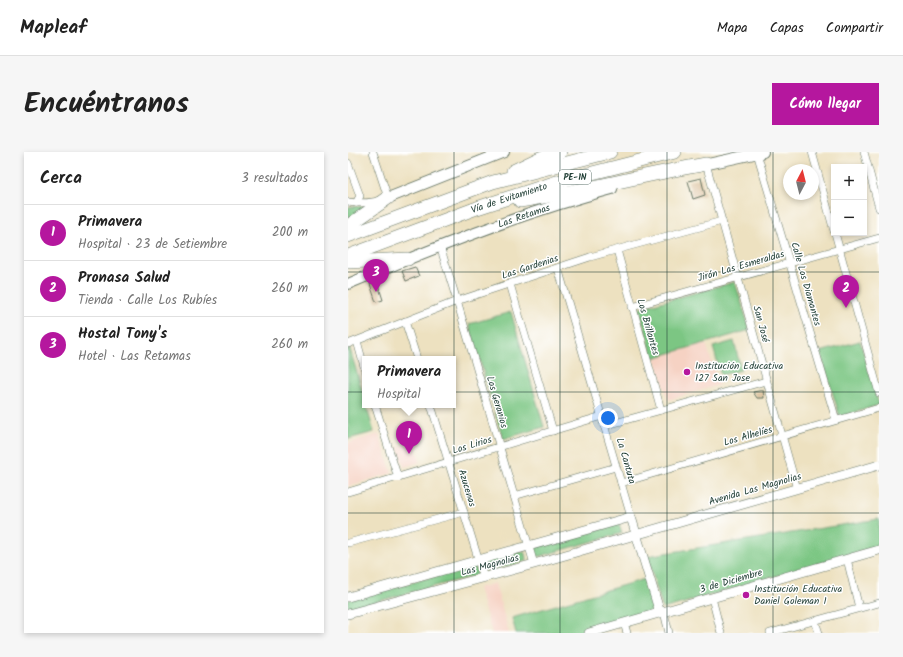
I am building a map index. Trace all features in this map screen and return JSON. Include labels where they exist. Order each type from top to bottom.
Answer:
[{"type":"highway","points":[[493,182],[540,158],[560,152]]},
{"type":"highway","name":"Vía de Evitamiento","points":[[348,236],[493,182],[610,152]]},
{"type":"highway","name":"Vía de Evitamiento","points":[[348,256],[477,208],[557,182],[675,152]]},
{"type":"highway","points":[[477,208],[560,195],[664,171],[706,164]]},
{"type":"highway","points":[[348,226],[388,198]]},
{"type":"highway","points":[[348,262],[408,259]]},
{"type":"main road","points":[[388,198],[492,154],[504,152]]},
{"type":"main road","name":"Las Retamas","points":[[348,284],[440,246],[545,208],[706,164],[760,153]]},
{"type":"street","points":[[348,202],[378,202],[388,198],[373,152]]},
{"type":"street","points":[[812,152],[831,221]]},
{"type":"street","points":[[864,152],[879,208]]},
{"type":"street","name":"Calle Los Diamantes","points":[[760,153],[790,263],[836,420]]},
{"type":"street","points":[[348,163],[360,196],[356,203]]},
{"type":"street","name":"San José","points":[[706,164],[797,489]]},
{"type":"street","name":"Las Gardenias","points":[[348,344],[458,302],[558,268],[722,221]]},
{"type":"street","points":[[835,236],[879,393]]},
{"type":"street","name":"Jirón Las Esmeraldas","points":[[632,307],[879,238]]},
{"type":"street","name":"Los Geranios","points":[[440,246],[458,302],[534,564]]},
{"type":"street","name":"Los Brillantes","points":[[617,250],[661,410]]},
{"type":"street","name":"La Cantuta","points":[[558,268],[636,535],[669,633]]},
{"type":"street","points":[[510,284],[553,431]]},
{"type":"street","points":[[406,322],[416,356]]},
{"type":"street","points":[[357,341],[362,359]]},
{"type":"street","points":[[604,426],[766,381]]},
{"type":"street","points":[[376,408],[398,478]]},
{"type":"street","name":"Azucenas","points":[[432,408],[484,578]]},
{"type":"street","name":"Los Alhelíes","points":[[621,483],[879,408]]},
{"type":"street","name":"Los Lirios","points":[[348,492],[602,416]]},
{"type":"street","name":"Avenida Las Magnolias","points":[[636,535],[879,465]]},
{"type":"street","points":[[514,496],[616,467]]},
{"type":"street","points":[[348,543],[464,512]]},
{"type":"street","name":"Las Magnolias","points":[[348,597],[631,517]]},
{"type":"street","name":"Las Magnolias","points":[[348,614],[484,578],[636,535]]},
{"type":"street","name":"3 de Diciembre","points":[[589,633],[879,550]]},
{"type":"street","points":[[847,559],[859,608]]},
{"type":"street","points":[[712,598],[721,633]]},
{"type":"street","points":[[772,633],[879,603]]},
{"type":"street","points":[[815,621],[818,633]]},
{"type":"street","points":[[624,623],[626,633]]},
{"type":"shaded area","name":"Institución Educativa 127 San Jose","points":[[706,343],[719,385],[668,400],[655,358]]},
{"type":"shaded area","points":[[379,434],[392,473],[348,486],[348,443]]},
{"type":"shaded area","points":[[414,443],[420,462],[404,467],[398,447]]},
{"type":"shaded area","points":[[495,583],[509,633],[492,633],[478,588]]},
{"type":"green space","points":[[372,206],[348,218],[348,207]]},
{"type":"green space","points":[[735,282],[750,330],[653,358],[639,308]]},
{"type":"green space","points":[[511,312],[544,427],[503,439],[469,324]]},
{"type":"green space","points":[[734,341],[741,370],[721,375],[713,347]]},
{"type":"green space","points":[[860,341],[879,405],[840,417],[820,352]]},
{"type":"green space","points":[[349,346],[362,390],[362,408],[367,408],[374,432],[348,439]]},
{"type":"green space","points":[[879,519],[879,546],[663,609],[647,556]]},
{"type":"green space","points":[[619,524],[622,533],[537,557],[534,547]]},
{"type":"green space","points":[[524,551],[527,561],[486,571],[483,561]]},
{"type":"green space","points":[[475,565],[477,575],[348,609],[348,600]]},
{"type":"green space","points":[[648,578],[658,610],[576,633],[516,633],[512,618]]},
{"type":"building","points":[[701,178],[705,195],[693,199],[688,181]]},
{"type":"building","points":[[415,267],[419,276],[406,281],[402,271]]},
{"type":"building","points":[[377,281],[383,300],[376,302],[370,284]]},
{"type":"building","points":[[763,390],[764,398],[757,398],[753,392]]},
{"type":"place","name":"Hostal Tony's","points":[[376,292]]},
{"type":"place","name":"Pronasa Salud","points":[[846,308]]},
{"type":"place","name":"Institución Educativa 127 San Jose","points":[[687,372]]},
{"type":"place","name":"Primavera","points":[[409,454]]},
{"type":"place","name":"Institución Educativa Daniel Goleman I","points":[[746,595]]}]
